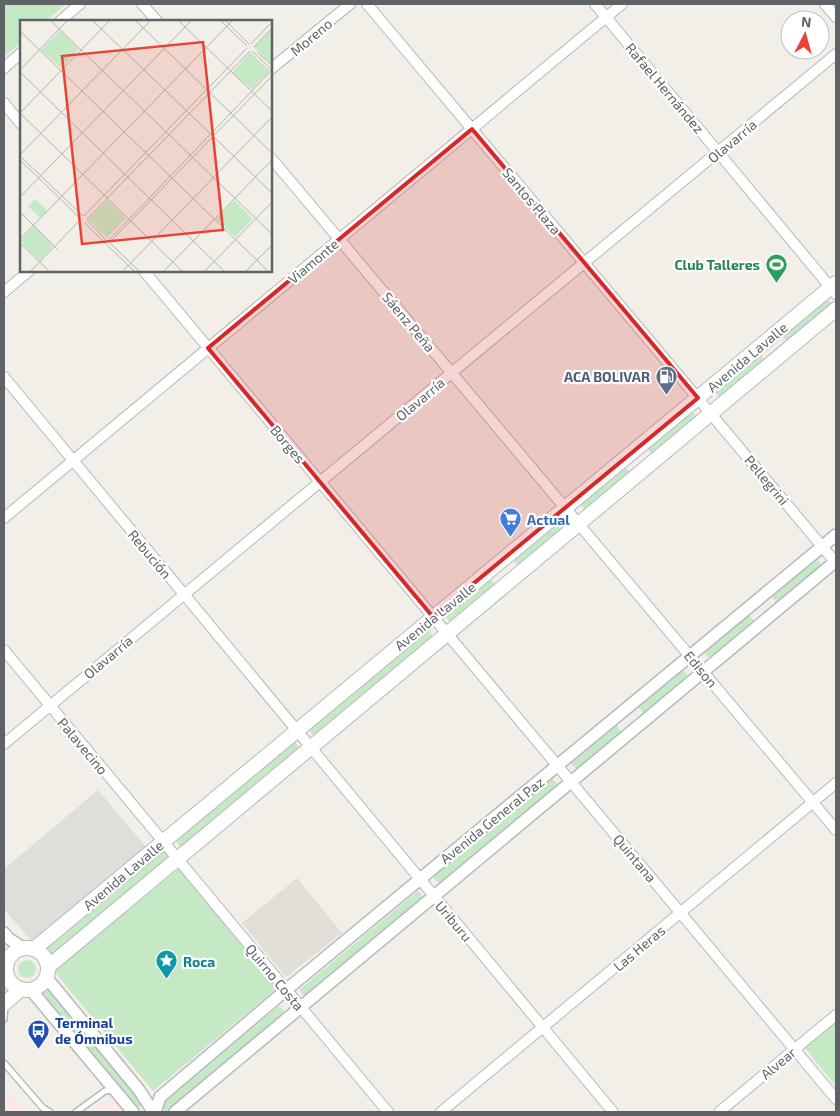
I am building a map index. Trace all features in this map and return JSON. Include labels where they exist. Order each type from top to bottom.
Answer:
[{"type":"main road","name":"Avenida Lavalle","points":[[28,949],[163,842],[698,398],[834,288]]},
{"type":"main road","name":"Avenida Lavalle","points":[[47,972],[177,859],[836,309]]},
{"type":"main road","points":[[5,1003],[26,990],[38,987],[47,972],[43,956],[28,949],[12,954],[5,966],[12,984],[26,990]]},
{"type":"street","points":[[61,20],[80,4]]},
{"type":"street","points":[[142,4],[155,20]]},
{"type":"street","name":"Moreno","points":[[272,68],[350,4]]},
{"type":"street","name":"Santos Plaza","points":[[366,4],[698,398]]},
{"type":"street","name":"Rafael Hernández","points":[[595,4],[834,288]]},
{"type":"street","name":"Viamonte","points":[[4,518],[622,4]]},
{"type":"street","points":[[825,4],[836,17]]},
{"type":"street","points":[[4,68],[20,54]]},
{"type":"street","name":"Olavarría","points":[[4,744],[836,54]]},
{"type":"street","points":[[4,103],[20,123]]},
{"type":"street","name":"Sáenz Peña","points":[[272,159],[566,509]]},
{"type":"street","points":[[4,292],[28,272]]},
{"type":"street","name":"Borges","points":[[145,272],[433,617]]},
{"type":"street","name":"Rebución","points":[[4,377],[296,730]]},
{"type":"street","name":"Pellegrini","points":[[698,398],[836,562]]},
{"type":"street","name":"Edison","points":[[566,509],[836,830]]},
{"type":"street","name":"Avenida General Paz","points":[[154,1111],[160,1097],[286,990],[836,535]]},
{"type":"street","name":"Avenida General Paz","points":[[175,1112],[836,562]]},
{"type":"street","name":"Quintana","points":[[433,617],[836,1099]]},
{"type":"street","name":"Palavecino","points":[[4,650],[163,842]]},
{"type":"street","name":"Uriburu","points":[[296,730],[613,1112]]},
{"type":"street","name":"Las Heras","points":[[441,1112],[836,783]]},
{"type":"street","name":"Quirno Costa","points":[[163,842],[388,1112]]},
{"type":"street","points":[[4,933],[28,949]]},
{"type":"street","points":[[47,972],[154,1111]]},
{"type":"street","points":[[26,990],[132,1112]]},
{"type":"street","name":"Alvear","points":[[719,1112],[836,1014]]},
{"type":"lane","points":[[4,1020],[5,1003]]},
{"type":"lane","points":[[4,1062],[43,1108],[50,1112]]},
{"type":"lane","points":[[76,1112],[105,1091],[114,1090]]},
{"type":"highlighted area","points":[[472,129],[698,398],[433,617],[208,348]]},
{"type":"shaded area","points":[[98,790],[146,847],[32,942],[4,909],[4,869]]},
{"type":"shaded area","points":[[297,878],[342,933],[286,977],[242,923]]},
{"type":"shaded area","points":[[4,1090],[23,1112],[4,1112]]},
{"type":"shaded area","points":[[111,1099],[121,1112],[92,1112]]},
{"type":"green space","points":[[4,4],[66,4],[47,20],[20,20],[20,43],[4,57]]},
{"type":"green space","points":[[827,298],[833,306],[788,343],[782,336]]},
{"type":"green space","points":[[760,354],[766,362],[721,399],[715,391]]},
{"type":"green space","points":[[692,411],[698,418],[653,455],[647,448]]},
{"type":"green space","points":[[625,467],[631,474],[586,511],[580,504]]},
{"type":"green space","points":[[558,523],[564,530],[519,567],[513,560]]},
{"type":"green space","points":[[817,559],[823,567],[778,604],[772,597]]},
{"type":"green space","points":[[490,579],[496,586],[451,623],[445,616]]},
{"type":"green space","points":[[749,615],[756,623],[711,660],[704,652]]},
{"type":"green space","points":[[428,630],[434,638],[315,737],[309,730]]},
{"type":"green space","points":[[683,670],[689,677],[644,714],[638,707]]},
{"type":"green space","points":[[616,725],[622,733],[577,770],[571,763]]},
{"type":"green space","points":[[294,741],[300,748],[181,847],[175,840]]},
{"type":"green space","points":[[552,778],[559,786],[440,885],[433,877]]},
{"type":"green space","points":[[164,850],[170,858],[51,957],[45,950]]},
{"type":"green space","points":[[179,869],[277,988],[153,1091],[54,971]]},
{"type":"green space","points":[[418,891],[424,898],[305,997],[299,990]]},
{"type":"green space","points":[[27,960],[33,963],[36,969],[33,975],[27,978],[21,975],[18,969],[21,963]]},
{"type":"green space","points":[[47,988],[144,1104],[138,1108],[42,992]]},
{"type":"green space","points":[[279,1006],[285,1013],[166,1112],[160,1105]]},
{"type":"green space","points":[[836,1022],[836,1086],[805,1048]]},
{"type":"place","name":"Club Talleres","points":[[776,283]]},
{"type":"place","name":"ACA BOLIVAR","points":[[666,395]]},
{"type":"place","name":"Actual","points":[[511,538]]},
{"type":"place","name":"Roca","points":[[167,980]]},
{"type":"place","name":"Terminal de Ómnibus","points":[[39,1049]]}]
